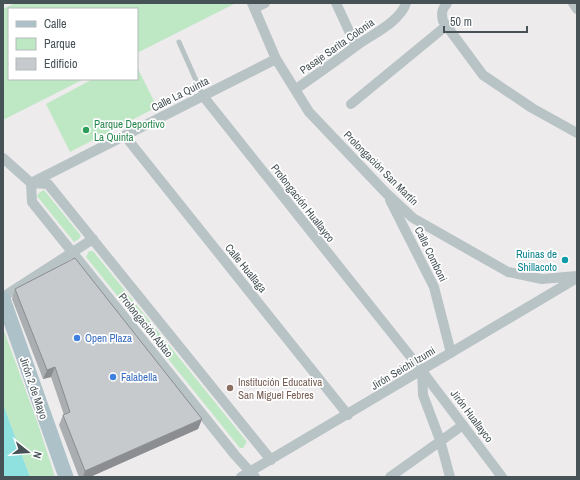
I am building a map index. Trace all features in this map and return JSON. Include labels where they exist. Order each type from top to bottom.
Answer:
[{"type":"main road","name":"Jirón 2 de Mayo","points":[[3,298],[66,477]]},
{"type":"street","points":[[254,6],[265,3]]},
{"type":"street","points":[[336,3],[356,46]]},
{"type":"street","name":"Pasaje Sarita Colonia","points":[[296,89],[381,30],[398,15],[406,3]]},
{"type":"street","points":[[447,3],[443,8],[443,21],[483,75],[532,108],[577,133]]},
{"type":"street","points":[[573,3],[577,9]]},
{"type":"street","name":"Prolongación San Martín","points":[[254,6],[276,59],[309,112],[386,193],[414,218],[508,272],[542,279],[577,277]]},
{"type":"street","points":[[351,104],[446,26]]},
{"type":"street","name":"Calle La Quinta","points":[[31,183],[276,59]]},
{"type":"street","name":"Prolongación Huallayco","points":[[203,96],[422,371]]},
{"type":"street","name":"Calle Huallaga","points":[[125,136],[348,415]]},
{"type":"street","points":[[3,158],[31,183]]},
{"type":"street","name":"Prolongación Abtao","points":[[253,474],[235,455],[32,202],[31,183],[48,184],[271,460]]},
{"type":"street","name":"Calle Comboni","points":[[386,193],[434,287],[451,352]]},
{"type":"street","points":[[3,298],[93,239]]},
{"type":"street","name":"Jirón Seichi Izumi","points":[[241,477],[253,474],[271,460],[577,277]]},
{"type":"street","points":[[422,371],[423,395],[440,440],[450,477]]},
{"type":"street","name":"Jirón Huallayco","points":[[422,371],[502,477]]},
{"type":"street","points":[[390,477],[463,425]]},
{"type":"lane","name":"Prolongación Huallayco","points":[[180,42],[203,96]]},
{"type":"green space","points":[[15,3],[236,3],[138,52],[138,8],[8,8],[8,80],[82,80],[3,120],[3,9]]},
{"type":"green space","name":"Parque Deportivo La Quinta","points":[[138,69],[157,107],[70,152],[46,104],[91,80],[138,80]]},
{"type":"green space","points":[[44,190],[81,236],[79,239],[74,242],[37,196]]},
{"type":"green space","points":[[89,251],[93,251],[247,442],[243,448],[240,448],[86,257]]},
{"type":"green space","points":[[3,328],[38,424],[55,477],[30,477],[3,404]]},
{"type":"water","points":[[3,404],[30,477],[3,477]]},
{"type":"building","name":"Open Plaza","points":[[75,258],[202,419],[85,471],[63,415],[70,412],[55,367],[47,370],[15,289]]},
{"type":"place","name":"Parque Deportivo La Quinta","points":[[86,130]]},
{"type":"place","name":"Ruinas de Shillacoto","points":[[565,260]]},
{"type":"place","name":"Open Plaza","points":[[77,338]]},
{"type":"place","name":"Falabella","points":[[113,377]]},
{"type":"place","name":"Institución Educativa San Miguel Febres","points":[[230,388]]}]
